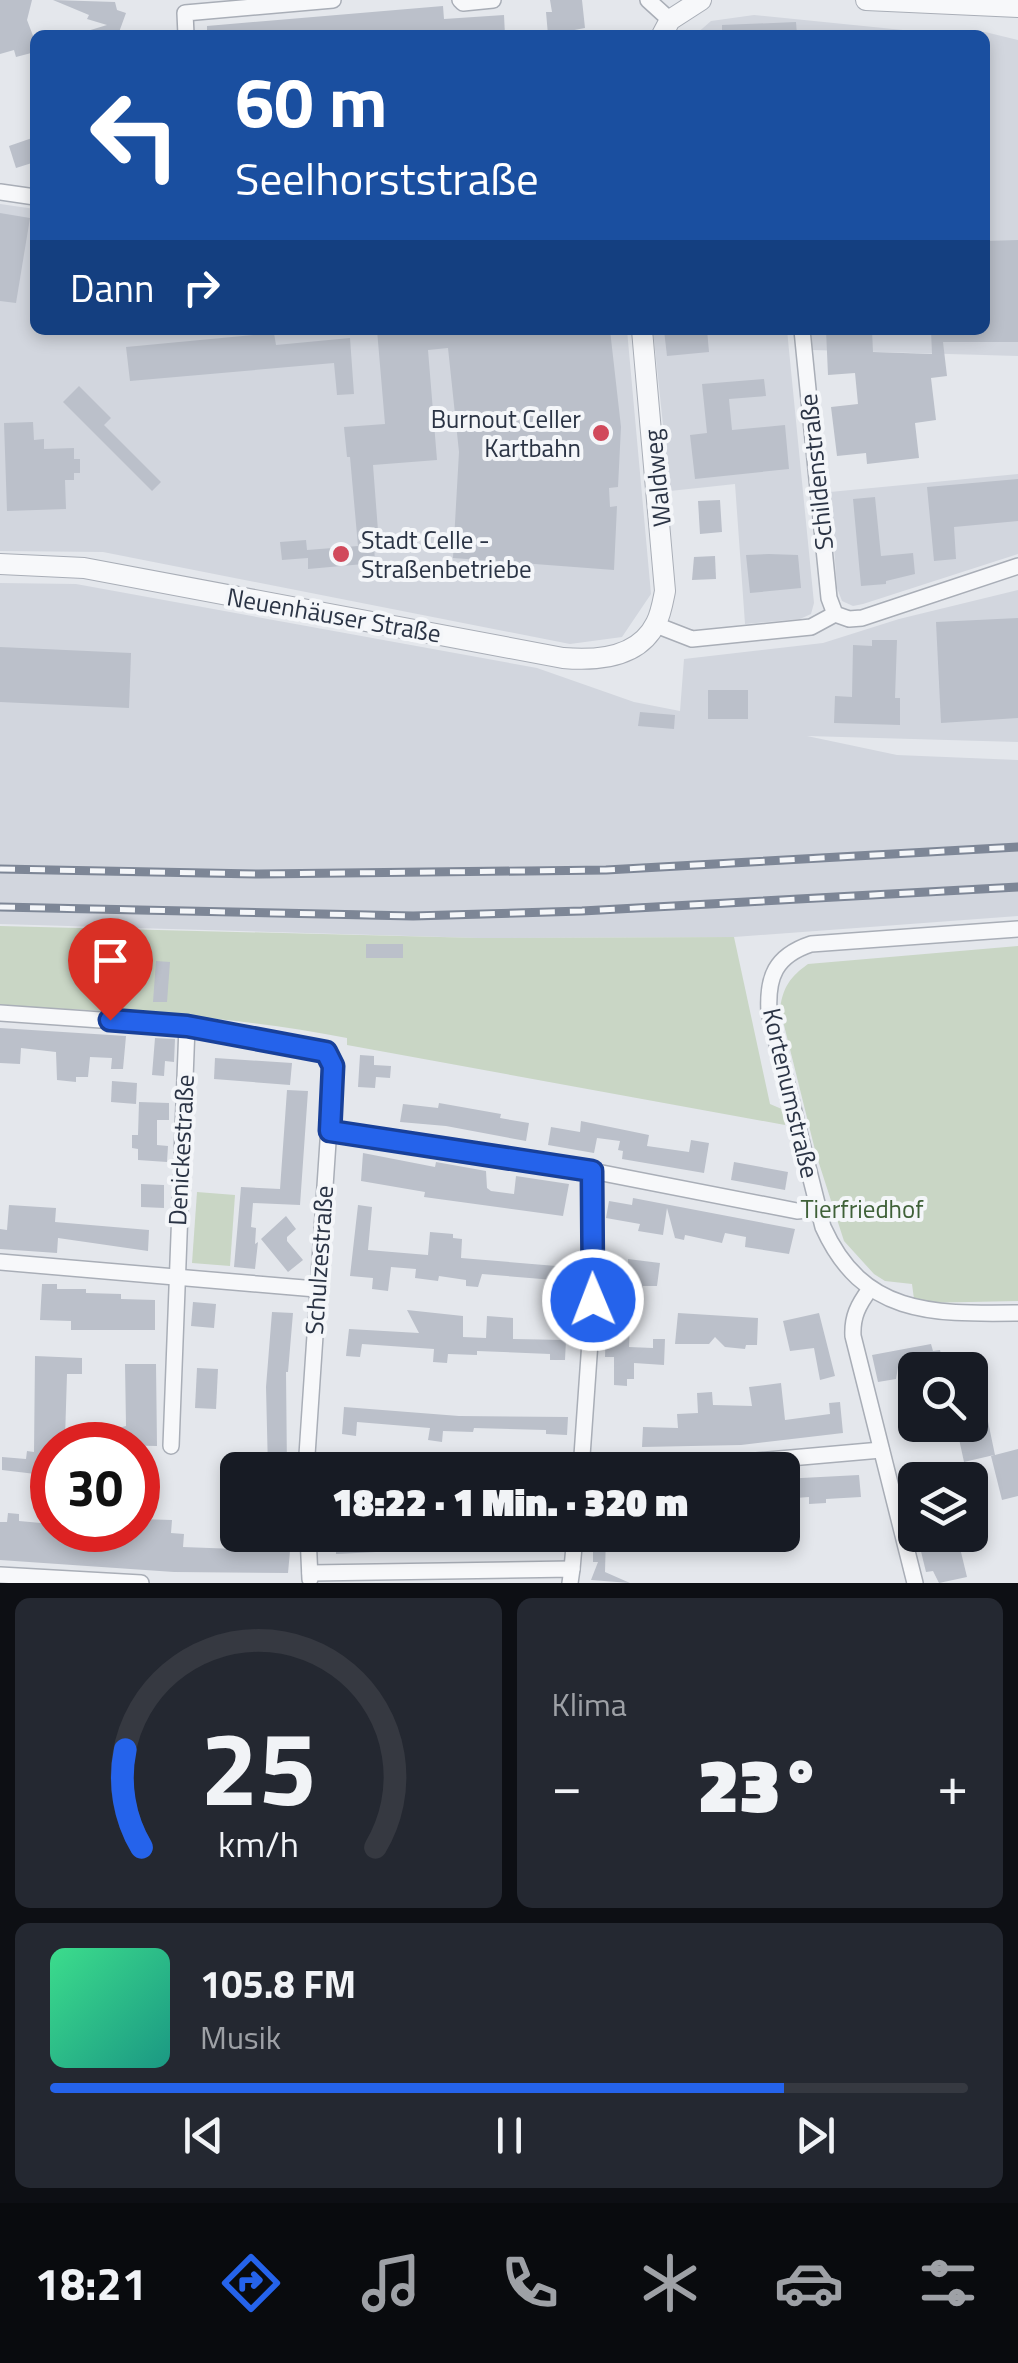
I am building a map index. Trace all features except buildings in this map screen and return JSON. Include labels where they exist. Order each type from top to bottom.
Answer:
[{"type":"street","points":[[186,30],[185,13],[333,0]]},
{"type":"street","points":[[460,0],[493,0]]},
{"type":"street","points":[[648,0],[666,28],[702,0]]},
{"type":"street","points":[[866,0],[1018,7]]},
{"type":"street","points":[[0,192],[30,197]]},
{"type":"street","name":"Waldweg","points":[[642,335],[664,561],[664,629]]},
{"type":"street","name":"Schildenstraße","points":[[803,335],[829,598],[834,614]]},
{"type":"street","name":"Neuenhäuser Straße","points":[[0,564],[84,568],[563,658],[599,661],[630,650],[664,629]]},
{"type":"street","points":[[664,629],[692,639],[811,627],[834,614],[862,618],[1018,566]]},
{"type":"street","name":"Kortenumstraße","points":[[1018,929],[826,943],[796,949],[772,973],[768,988],[769,1012],[818,1209],[835,1254],[870,1289],[896,1302],[936,1312],[1018,1313]]},
{"type":"street","points":[[0,1013],[187,1026]]},
{"type":"street","name":"Schulzestraße","points":[[187,1026],[326,1052],[333,1066],[307,1452]]},
{"type":"street","name":"Denickestraße","points":[[170,1446],[187,1026]]},
{"type":"street","points":[[330,1131],[592,1171],[797,1211],[818,1209]]},
{"type":"street","points":[[582,1452],[593,1300],[592,1171]]},
{"type":"street","points":[[0,1262],[316,1289]]},
{"type":"street","points":[[870,1289],[852,1321],[915,1583]]},
{"type":"street","points":[[800,1458],[881,1450]]},
{"type":"street","points":[[309,1552],[310,1578],[571,1576]]},
{"type":"street","points":[[0,1575],[141,1583]]},
{"type":"shaded area","points":[[754,15],[903,30],[701,30],[711,21]]},
{"type":"shaded area","points":[[990,33],[1018,40],[1018,356],[812,350],[811,335],[990,335]]},
{"type":"shaded area","points":[[0,204],[30,208],[30,335],[627,335],[651,594],[622,637],[570,644],[103,552],[0,551]]},
{"type":"shaded area","points":[[654,335],[787,335],[814,603],[811,614],[800,619],[745,624],[735,484],[670,491]]},
{"type":"shaded area","points":[[1018,474],[1018,554],[863,604],[853,606],[842,601],[837,588],[830,492]]},
{"type":"shaded area","points":[[0,583],[76,584],[537,668],[634,702],[680,711],[684,659],[823,643],[899,619],[1018,590],[1018,742],[807,736],[897,755],[1018,760],[1018,916],[734,937],[479,938],[0,924]]},
{"type":"green space","points":[[0,926],[479,938],[734,937],[770,1104],[784,1110],[785,1125],[347,1045],[347,1038],[304,1030],[174,1015],[0,1006]]},
{"type":"green space","name":"Tierfriedhof","points":[[1018,946],[1018,1301],[920,1303],[914,1299],[912,1284],[885,1281],[844,1241],[816,1154],[780,1009],[783,995],[792,978],[808,964]]},
{"type":"green space","points":[[197,1192],[235,1195],[230,1266],[192,1263]]},
{"type":"railway","points":[[0,869],[259,874],[606,870],[1018,847]]},
{"type":"railway","points":[[0,907],[413,916],[582,911],[1018,887]]},
{"type":"place","name":"Burnout Celler Kartbahn","points":[[601,433]]},
{"type":"place","name":"Stadt Celle - Straßenbetriebe","points":[[341,554]]},
{"type":"route","points":[[110,1020],[187,1026],[326,1052],[333,1066],[330,1131],[592,1171],[593,1300]]}]
